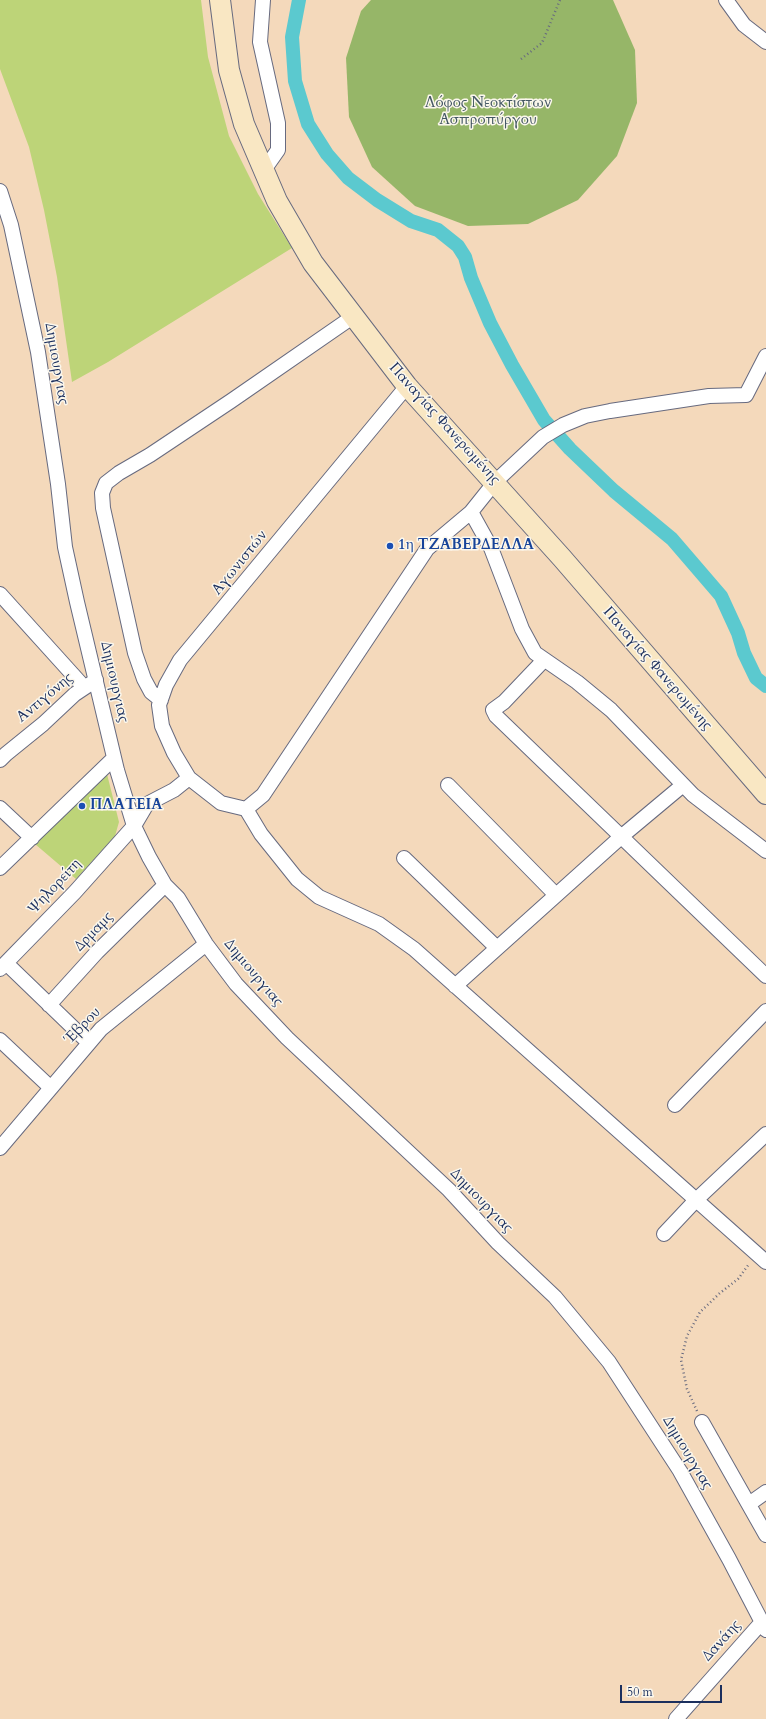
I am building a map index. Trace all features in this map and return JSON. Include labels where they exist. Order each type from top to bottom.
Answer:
[{"type":"main road","name":"Παναγίας Φανερωμένης","points":[[220,0],[229,70],[244,124],[277,201],[313,263],[407,386],[495,482],[766,794]]},
{"type":"street","points":[[263,0],[260,42],[278,123],[278,150],[264,170]]},
{"type":"street","points":[[726,0],[744,25],[766,42]]},
{"type":"street","name":"Δημιουργιας","points":[[0,191],[11,225],[38,352],[58,484],[65,547],[90,683],[134,826],[149,857],[165,884],[178,898],[206,944],[236,984],[287,1038],[449,1190],[498,1243],[555,1297],[609,1362],[680,1471],[764,1626]]},
{"type":"street","points":[[161,700],[151,692],[144,679],[135,652],[103,508],[102,493],[106,483],[231,401],[354,316]]},
{"type":"street","points":[[763,1253],[696,1200],[414,949],[379,924],[318,897],[297,879],[261,834],[246,809],[263,795],[427,549],[471,512],[495,482],[543,437],[563,425],[585,416],[709,396],[746,395],[766,356]]},
{"type":"street","name":"Αγωνιστών","points":[[246,809],[221,803],[189,778],[174,754],[162,726],[159,704],[166,685],[180,660],[407,386]]},
{"type":"street","points":[[471,512],[491,548],[522,629],[535,653],[577,682],[612,710],[692,795],[766,851]]},
{"type":"street","points":[[0,594],[90,683]]},
{"type":"street","points":[[544,660],[504,702],[493,710],[502,721],[766,976]]},
{"type":"street","name":"Αντιγόνης","points":[[0,760],[90,683]]},
{"type":"street","points":[[0,868],[114,758]]},
{"type":"street","name":"Ψηλορείτη","points":[[3,966],[134,826],[147,804],[174,790],[189,778]]},
{"type":"street","points":[[448,785],[556,895]]},
{"type":"street","points":[[455,986],[622,836],[683,785]]},
{"type":"street","points":[[0,808],[32,838]]},
{"type":"street","points":[[404,858],[497,948]]},
{"type":"street","name":"Δρμαμς","points":[[49,1005],[97,952],[165,884]]},
{"type":"street","name":"Έβρου","points":[[1,1144],[89,1043],[123,1010],[206,944]]},
{"type":"street","points":[[3,966],[49,1005],[89,1043]]},
{"type":"street","points":[[675,1106],[766,1011]]},
{"type":"street","points":[[0,1040],[51,1088]]},
{"type":"street","points":[[664,1234],[696,1200],[766,1134]]},
{"type":"street","points":[[702,1422],[766,1535]]},
{"type":"street","points":[[749,1504],[766,1492]]},
{"type":"street","name":"Δανάης","points":[[676,1719],[764,1626]]},
{"type":"path","points":[[521,59],[542,43],[560,0]]},
{"type":"path","points":[[702,1422],[686,1389],[681,1360],[687,1336],[700,1312],[720,1293],[738,1279],[763,1253]]},
{"type":"green space","points":[[0,0],[201,0],[208,57],[229,136],[258,194],[292,248],[108,362],[72,382],[57,277],[44,210],[29,147],[0,69]]},
{"type":"green space","name":"Λόφος Νεοκτίστων Ασπροπύργου","points":[[371,0],[613,0],[635,50],[637,103],[617,156],[578,200],[528,224],[468,226],[415,206],[372,167],[349,117],[346,58],[361,11]]},
{"type":"green space","points":[[107,774],[119,822],[115,836],[76,879],[35,844]]},
{"type":"waterway","points":[[299,0],[292,37],[295,81],[308,124],[327,154],[348,178],[377,200],[411,221],[438,230],[458,246],[465,257],[471,278],[490,323],[512,365],[544,420],[570,449],[614,491],[672,539],[721,596],[738,633],[744,653],[756,678],[766,686]]},
{"type":"place","name":"1η ΤΖΑΒΕΡΔΕΛΛΑ","points":[[390,546]]},
{"type":"place","name":"ΠΛΑΤΕΙΑ","points":[[82,806]]}]
